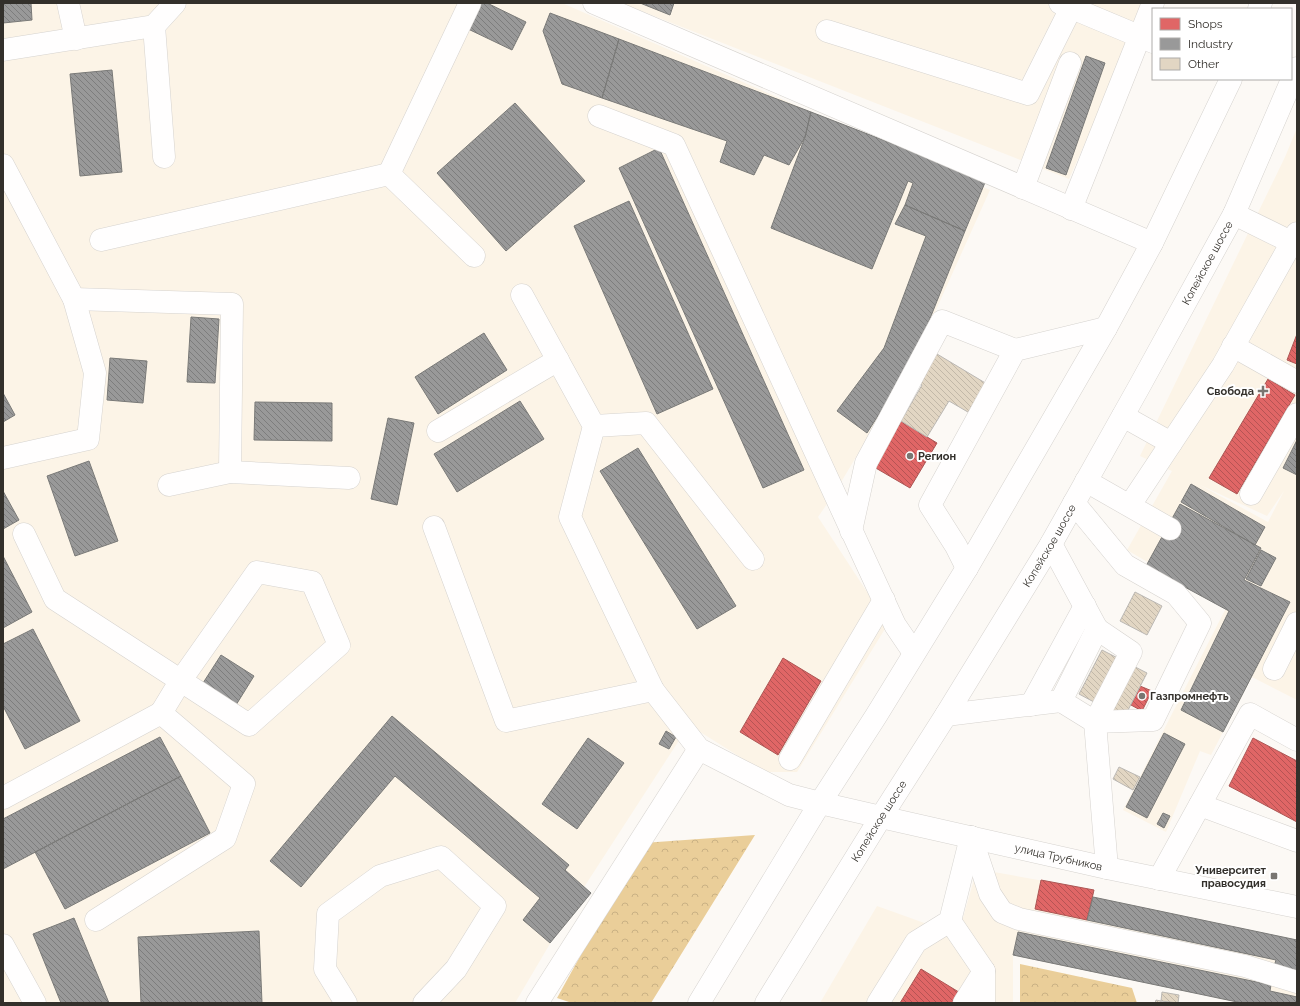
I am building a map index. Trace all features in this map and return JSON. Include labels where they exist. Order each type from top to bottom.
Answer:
[{"type":"main road","points":[[68,3],[76,39]]},
{"type":"main road","points":[[3,50],[154,26],[175,3]]},
{"type":"main road","points":[[389,174],[470,3]]},
{"type":"main road","points":[[594,3],[1152,243]]},
{"type":"main road","points":[[1070,209],[1147,40],[1151,4]]},
{"type":"main road","points":[[827,31],[1028,94],[1066,5],[1147,40]]},
{"type":"main road","points":[[154,26],[164,157]]},
{"type":"main road","points":[[1023,188],[1070,63]]},
{"type":"main road","name":"Копейское шоссе","points":[[766,1003],[1051,544],[1234,214],[1296,74]]},
{"type":"main road","points":[[699,1003],[820,803],[968,568],[1106,328],[1152,243],[1231,80]]},
{"type":"main road","points":[[599,116],[674,145],[895,625],[914,653]]},
{"type":"main road","points":[[3,165],[74,299],[95,373],[88,438],[3,458]]},
{"type":"main road","points":[[101,240],[389,174]]},
{"type":"main road","points":[[389,174],[474,256]]},
{"type":"main road","points":[[1130,505],[1223,365],[1292,248],[1234,214]]},
{"type":"main road","points":[[522,295],[594,426],[570,517],[653,690],[699,749],[537,1003]]},
{"type":"main road","points":[[74,299],[232,304],[230,472]]},
{"type":"main road","points":[[852,531],[866,462],[942,322],[1015,350],[1106,328]]},
{"type":"main road","points":[[1233,346],[1297,382]]},
{"type":"main road","points":[[968,568],[930,505],[1015,350]]},
{"type":"main road","points":[[438,432],[558,360]]},
{"type":"main road","points":[[1251,494],[1297,414]]},
{"type":"main road","points":[[1123,416],[1171,443]]},
{"type":"main road","points":[[594,426],[646,423],[753,559]]},
{"type":"main road","points":[[169,484],[230,472],[349,478]]},
{"type":"main road","points":[[1086,481],[1170,529]]},
{"type":"main road","points":[[946,715],[1061,701],[1095,722],[1153,720],[1200,622],[1176,594],[1125,565],[1074,503]]},
{"type":"main road","points":[[434,527],[506,721],[653,690]]},
{"type":"main road","points":[[3,798],[161,713],[180,680],[257,572],[312,582],[339,645],[249,725],[180,680],[55,598],[24,534]]},
{"type":"main road","points":[[1051,544],[1097,629],[1131,652],[1095,722],[1107,868]]},
{"type":"main road","points":[[790,759],[884,600]]},
{"type":"main road","points":[[1032,705],[1085,606]]},
{"type":"main road","points":[[1274,669],[1297,623]]},
{"type":"main road","points":[[1061,701],[1097,629]]},
{"type":"main road","points":[[96,920],[225,838],[244,784],[161,713]]},
{"type":"main road","points":[[1159,879],[1250,714],[1297,740]]},
{"type":"main road","name":"улица Трубников","points":[[699,749],[789,795],[1107,868],[1297,907]]},
{"type":"main road","points":[[1200,805],[1297,841]]},
{"type":"main road","points":[[878,1003],[916,942],[950,920],[971,837]]},
{"type":"main road","points":[[971,837],[990,894],[1002,912],[1019,919],[1245,966],[1297,982]]},
{"type":"main road","points":[[346,1003],[325,969],[328,914],[380,876],[441,857],[495,906],[456,969],[424,1003]]},
{"type":"main road","points":[[950,920],[984,971],[984,1003]]},
{"type":"main road","points":[[3,945],[35,1003]]},
{"type":"main road","points":[[964,1003],[984,971]]},
{"type":"shaded area","points":[[3,3],[562,3],[990,190],[913,361],[834,494],[818,517],[888,624],[797,772],[764,772],[689,725],[577,898],[515,1003],[3,1003]]},
{"type":"shaded area","points":[[621,3],[1147,3],[1069,179]]},
{"type":"shaded area","points":[[1297,128],[1297,700],[1252,677],[1211,755],[1200,751],[1166,832],[1123,810],[1226,608],[1127,550],[1172,471],[1140,456],[1285,157]],"holes":[[[1200,485],[1267,516],[1284,491],[1268,522]]]},
{"type":"shaded area","points":[[977,869],[1094,890],[1093,897],[1297,940],[1297,1003],[1013,955],[1013,1003],[820,1003],[877,906],[969,939],[962,921]]},
{"type":"green space","points":[[755,835],[651,1003],[572,1003],[557,998],[643,843]]},
{"type":"green space","points":[[1020,964],[1132,988],[1137,1003],[1020,1003]]},
{"type":"building: Shops","points":[[1297,334],[1297,364],[1287,360]]},
{"type":"building: Shops","points":[[1268,379],[1295,395],[1237,494],[1209,478]]},
{"type":"building: Shops","points":[[901,421],[937,443],[910,488],[874,467]]},
{"type":"building: Shops","points":[[783,658],[821,681],[778,755],[740,732]]},
{"type":"building: Shops","points":[[1140,686],[1152,691],[1142,711],[1131,705]]},
{"type":"building: Shops","points":[[1253,738],[1297,761],[1297,822],[1229,786]]},
{"type":"building: Shops","points":[[1041,880],[1094,890],[1087,920],[1035,909]]},
{"type":"building: Shops","points":[[921,969],[962,994],[957,1003],[900,1003]]},
{"type":"building: Industry","points":[[3,3],[31,3],[32,20],[3,23]]},
{"type":"building: Industry","points":[[478,3],[487,3],[526,22],[512,50],[466,28]]},
{"type":"building: Industry","points":[[640,3],[674,3],[670,15]]},
{"type":"building: Industry","points":[[550,13],[619,39],[602,98],[562,84],[543,31]]},
{"type":"building: Industry","points":[[619,39],[811,112],[805,137],[789,165],[764,155],[754,175],[720,162],[727,141],[602,98]]},
{"type":"building: Industry","points":[[1086,56],[1105,63],[1066,175],[1046,168]]},
{"type":"building: Industry","points":[[112,70],[122,172],[80,176],[70,74]]},
{"type":"building: Industry","points":[[515,103],[585,181],[506,251],[437,173]]},
{"type":"building: Industry","points":[[811,112],[986,180],[965,231],[905,205],[913,183],[908,181],[872,269],[771,228],[805,137]]},
{"type":"building: Industry","points":[[659,148],[804,470],[763,488],[619,168]]},
{"type":"building: Industry","points":[[629,201],[713,389],[657,414],[574,226]]},
{"type":"building: Industry","points":[[905,205],[965,231],[913,361],[867,433],[837,411],[884,348],[926,236],[895,224]]},
{"type":"building: Industry","points":[[191,317],[219,319],[215,383],[187,382]]},
{"type":"building: Industry","points":[[484,333],[507,370],[438,414],[415,377]]},
{"type":"building: Industry","points":[[110,358],[147,361],[143,403],[107,400]]},
{"type":"building: Industry","points":[[3,393],[15,415],[3,422]]},
{"type":"building: Industry","points":[[520,401],[544,439],[457,492],[434,454]]},
{"type":"building: Industry","points":[[255,402],[332,403],[332,441],[254,440]]},
{"type":"building: Industry","points":[[388,418],[414,423],[397,505],[371,499]]},
{"type":"building: Industry","points":[[1297,440],[1297,475],[1283,468]]},
{"type":"building: Industry","points":[[638,448],[736,606],[697,629],[600,471]]},
{"type":"building: Industry","points":[[89,461],[118,541],[75,556],[47,476]]},
{"type":"building: Industry","points":[[1191,484],[1265,527],[1255,545],[1181,502]]},
{"type":"building: Industry","points":[[3,491],[19,520],[3,529]]},
{"type":"building: Industry","points":[[1180,504],[1261,548],[1244,580],[1290,602],[1223,732],[1181,710],[1229,611],[1146,566]]},
{"type":"building: Industry","points":[[1261,550],[1276,558],[1261,586],[1246,579]]},
{"type":"building: Industry","points":[[3,556],[32,612],[3,628]]},
{"type":"building: Industry","points":[[33,629],[80,721],[25,749],[3,706],[3,644]]},
{"type":"building: Industry","points":[[221,655],[254,676],[236,705],[203,683]]},
{"type":"building: Industry","points":[[392,716],[569,865],[565,870],[591,893],[550,943],[523,920],[540,898],[395,776],[301,887],[270,861]]},
{"type":"building: Industry","points":[[666,731],[676,737],[669,749],[659,744]]},
{"type":"building: Industry","points":[[1164,733],[1185,744],[1147,818],[1126,807]]},
{"type":"building: Industry","points":[[160,737],[181,776],[3,869],[3,819]]},
{"type":"building: Industry","points":[[588,738],[624,763],[577,829],[542,804]]},
{"type":"building: Industry","points":[[181,776],[210,833],[65,909],[35,852]]},
{"type":"building: Industry","points":[[1163,813],[1170,816],[1164,828],[1157,824]]},
{"type":"building: Industry","points":[[1093,897],[1297,940],[1297,971],[1274,966],[1276,960],[1087,920]]},
{"type":"building: Industry","points":[[74,918],[109,1003],[61,1003],[33,934]]},
{"type":"building: Industry","points":[[259,931],[262,1003],[141,1003],[138,937]]},
{"type":"building: Industry","points":[[1018,932],[1271,985],[1270,991],[1297,997],[1297,1003],[1242,1003],[1013,955]]},
{"type":"building: Other","points":[[932,351],[1002,393],[985,422],[949,401],[927,437],[901,421],[922,385],[914,380]]},
{"type":"building: Other","points":[[1135,592],[1162,606],[1147,635],[1120,621]]},
{"type":"building: Other","points":[[1102,650],[1147,673],[1124,718],[1079,694]]},
{"type":"building: Other","points":[[1119,767],[1140,777],[1133,790],[1113,779]]},
{"type":"building: Other","points":[[1162,992],[1179,995],[1178,1003],[1161,1001]]},
{"type":"building: Other","points":[[1156,1000],[1161,1001],[1161,1003],[1155,1003]]},
{"type":"place","name":"Свобода","points":[[1263,391]]},
{"type":"place","name":"Регион","points":[[910,456]]},
{"type":"place","name":"Газпромнефть","points":[[1142,696]]},
{"type":"place","name":"Университет правосудия","points":[[1274,876]]}]
